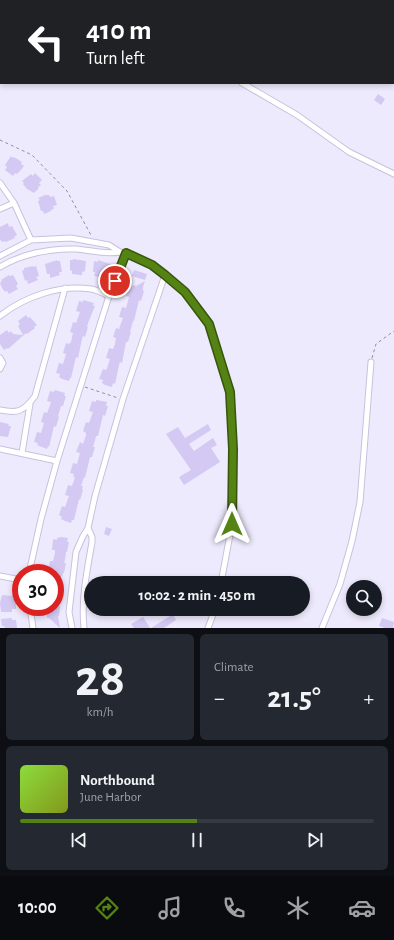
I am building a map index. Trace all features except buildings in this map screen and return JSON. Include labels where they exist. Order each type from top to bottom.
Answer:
[{"type":"street","points":[[245,84],[297,115],[349,152],[394,174]]},
{"type":"street","points":[[0,183],[14,203],[32,240]]},
{"type":"street","points":[[0,209],[14,203]]},
{"type":"street","points":[[0,256],[32,240],[71,238],[94,241],[109,245],[120,252]]},
{"type":"street","points":[[0,267],[33,254],[55,250],[74,249],[111,254],[120,252],[126,253],[152,265],[185,292],[209,324],[230,392],[233,449],[232,524],[222,576]]},
{"type":"street","points":[[31,564],[41,519],[58,461],[109,296],[126,253]]},
{"type":"street","points":[[72,628],[70,612],[76,552],[88,528],[95,496],[123,399],[165,275]]},
{"type":"street","points":[[0,316],[45,292],[65,288],[92,289],[109,296]]},
{"type":"street","points":[[0,410],[12,412],[23,409],[30,404],[35,396],[65,288]]},
{"type":"street","points":[[0,358],[3,363],[0,369]]},
{"type":"street","points":[[322,628],[340,584],[352,541],[360,502],[371,362]]},
{"type":"street","points":[[22,453],[30,404]]},
{"type":"street","points":[[0,448],[58,461]]},
{"type":"street","points":[[84,628],[84,586],[92,542],[88,528]]},
{"type":"street","points":[[0,576],[12,578]]},
{"type":"street","points":[[31,616],[33,628]]},
{"type":"street","points":[[208,628],[212,616]]},
{"type":"path","points":[[0,140],[32,156],[66,191],[94,241]]},
{"type":"path","points":[[371,362],[376,344],[394,331]]},
{"type":"path","points":[[81,386],[123,399]]},
{"type":"route","points":[[115,281],[126,253],[152,265],[185,292],[209,324],[230,392],[233,449],[232,524]]}]
